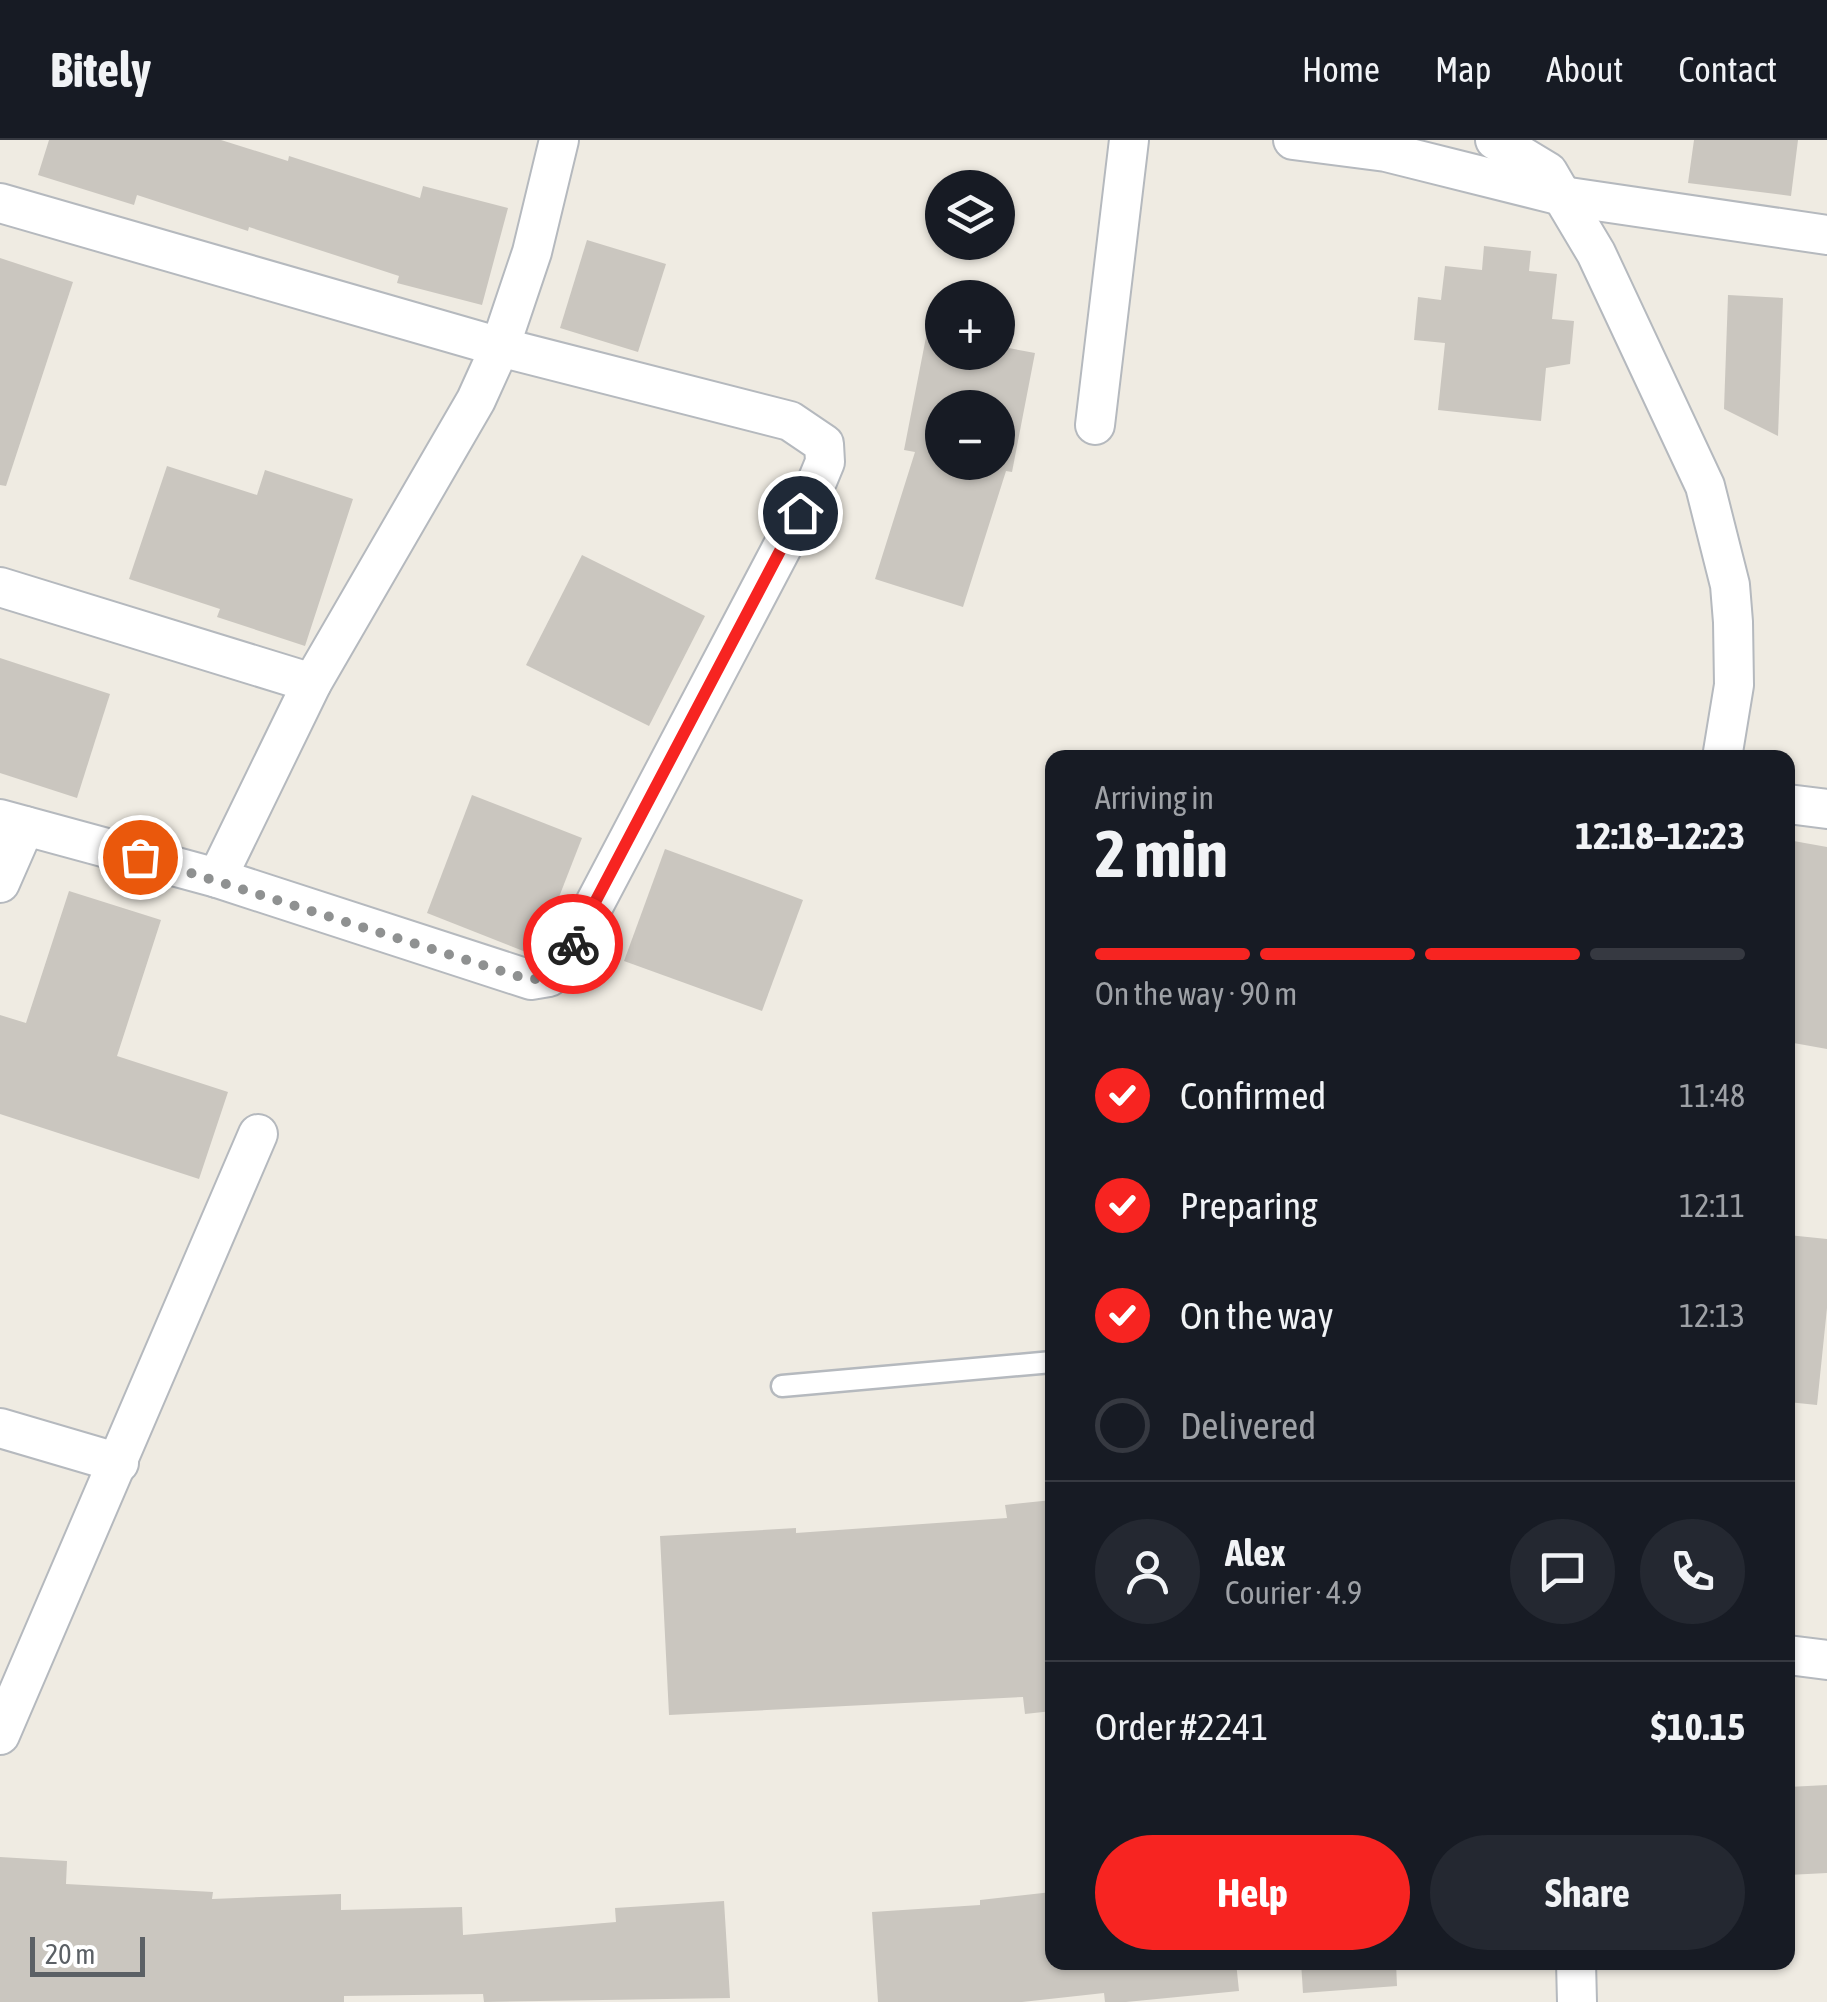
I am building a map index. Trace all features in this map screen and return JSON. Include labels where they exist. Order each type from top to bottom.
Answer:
[{"type":"street","points":[[217,878],[312,683],[476,400],[500,347],[532,252],[559,140]]},
{"type":"street","points":[[1095,425],[1129,140]]},
{"type":"street","points":[[1292,140],[1552,169],[1827,235]]},
{"type":"street","points":[[1494,140],[1552,169],[1596,253],[1705,486],[1730,585],[1733,622],[1734,685],[1723,750]]},
{"type":"street","points":[[0,203],[500,347],[790,420],[824,444],[818,479],[562,966],[549,976],[530,980],[217,878],[12,822],[0,883]]},
{"type":"street","points":[[0,587],[312,683]]},
{"type":"street","points":[[1795,805],[1827,808]]},
{"type":"street","points":[[0,1736],[15,1670],[119,1463],[258,1134]]},
{"type":"street","points":[[0,1428],[119,1463]]},
{"type":"street","points":[[1795,1657],[1827,1660]]},
{"type":"street","points":[[1576,1970],[1577,2002]]},
{"type":"lane","points":[[782,1386],[1045,1363]]},
{"type":"building","points":[[49,140],[221,140],[288,161],[289,156],[420,198],[423,186],[508,208],[482,305],[397,283],[399,276],[249,227],[248,231],[137,195],[134,205],[38,175]]},
{"type":"building","points":[[1694,140],[1798,140],[1791,196],[1688,183]]},
{"type":"building","points":[[587,240],[666,264],[638,352],[560,328]]},
{"type":"building","points":[[1484,246],[1531,251],[1529,271],[1557,274],[1552,319],[1574,321],[1570,364],[1546,368],[1541,421],[1438,410],[1445,343],[1414,340],[1418,297],[1441,300],[1445,266],[1482,270]]},
{"type":"building","points":[[0,258],[73,282],[6,486],[0,485]]},
{"type":"building","points":[[1728,295],[1783,298],[1778,436],[1724,409]]},
{"type":"building","points":[[925,342],[925,370],[1015,370],[1015,349],[1035,353],[1015,456],[1015,390],[925,390],[925,480],[1003,480],[963,607],[875,579],[915,452],[904,450]]},
{"type":"building","points":[[167,466],[257,495],[265,470],[353,499],[305,646],[217,617],[220,609],[129,579]]},
{"type":"building","points":[[582,555],[705,616],[649,726],[526,665]]},
{"type":"building","points":[[0,658],[110,694],[77,798],[0,773]]},
{"type":"building","points":[[472,795],[582,838],[536,956],[427,913]]},
{"type":"building","points":[[1795,841],[1827,847],[1827,1049],[1795,1043]]},
{"type":"building","points":[[665,849],[803,900],[762,1011],[624,961]]},
{"type":"building","points":[[69,891],[161,920],[117,1056],[228,1092],[199,1179],[0,1114],[0,1015],[26,1023]]},
{"type":"building","points":[[1795,1236],[1827,1239],[1827,1308],[1817,1405],[1795,1403]]},
{"type":"building","points":[[1045,1501],[1045,1712],[1025,1714],[1023,1697],[669,1715],[660,1536],[796,1528],[796,1533],[1007,1518],[1005,1505]]},
{"type":"building","points":[[1827,1785],[1827,1873],[1795,1875],[1795,1787]]},
{"type":"building","points":[[0,1857],[67,1861],[66,1884],[213,1892],[212,1899],[341,1894],[341,1910],[462,1907],[463,1935],[616,1922],[615,1908],[724,1901],[730,1998],[484,2002],[483,1994],[344,1996],[344,2002],[0,2002]]},
{"type":"building","points":[[1045,1893],[1045,1970],[1237,1970],[1239,1991],[1126,2002],[1105,2002],[1104,1993],[1022,2002],[878,2002],[872,1912],[980,1905],[980,1900]]},
{"type":"building","points":[[1302,1970],[1396,1970],[1397,1986],[1303,1993]]},
{"type":"way so far","points":[[140,857],[217,878],[530,980],[549,976],[562,966],[573,944]]},
{"type":"route","points":[[573,944],[800,513]]}]
